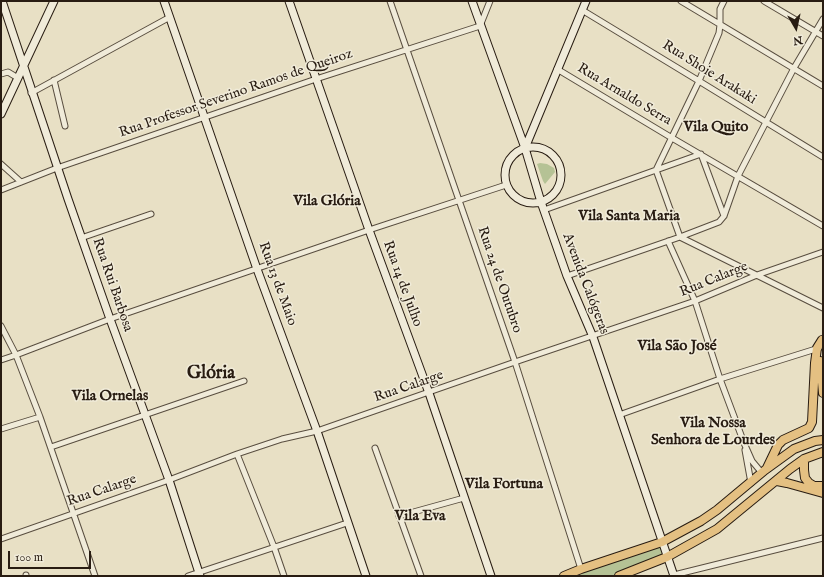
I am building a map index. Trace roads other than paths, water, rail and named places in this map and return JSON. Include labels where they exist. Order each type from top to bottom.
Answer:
[{"type":"main road","points":[[821,343],[820,360],[823,394]]},
{"type":"main road","points":[[764,472],[778,446],[783,440],[809,428],[812,422],[815,363],[821,343]]},
{"type":"main road","points":[[564,576],[662,542],[701,521],[717,510],[794,449],[815,441],[823,440]]},
{"type":"main road","points":[[619,576],[667,558],[717,529],[790,469],[804,459],[823,452]]},
{"type":"main road","points":[[804,459],[805,478],[814,486],[823,486]]},
{"type":"main road","points":[[776,481],[823,493]]},
{"type":"street","points":[[1,114],[54,1]]},
{"type":"street","name":"Rua 13 de Maio","points":[[164,1],[366,576]]},
{"type":"street","name":"Rua 14 de Julho","points":[[289,1],[369,230],[429,393],[491,576]]},
{"type":"street","name":"Rua 24 de Outubro","points":[[390,1],[514,362],[581,569]]},
{"type":"street","name":"Avenida Calógeras","points":[[472,1],[525,148],[541,202],[566,276],[593,336],[674,576]]},
{"type":"street","points":[[480,26],[490,1]]},
{"type":"street","points":[[525,148],[586,1]]},
{"type":"street","points":[[681,1],[823,86]]},
{"type":"street","points":[[724,1],[719,14],[719,33],[700,80],[656,170],[680,237],[823,308]]},
{"type":"street","points":[[764,1],[823,36]]},
{"type":"street","name":"Rua Rui Barbosa","points":[[2,3],[81,238],[146,415],[200,574]]},
{"type":"street","name":"Rua Shoie Arakaki","points":[[582,10],[700,80],[823,157]]},
{"type":"street","points":[[31,93],[170,17]]},
{"type":"street","points":[[566,276],[719,222],[724,216],[738,176],[765,122],[794,68],[823,19]]},
{"type":"street","name":"Rua Professor Severino Ramos de Queiroz","points":[[1,190],[57,168],[204,117],[480,26]]},
{"type":"street","name":"Rua Arnaldo Serra","points":[[557,68],[672,138],[823,226]]},
{"type":"street","points":[[1,74],[8,72],[18,78]]},
{"type":"street","points":[[54,80],[65,126]]},
{"type":"street","points":[[525,148],[538,148],[550,152],[560,167],[561,176],[558,188],[549,198],[541,202],[528,203],[516,198],[506,185],[504,176],[506,166],[510,158],[516,152],[525,148]]},
{"type":"street","points":[[544,210],[700,154],[724,216]]},
{"type":"street","points":[[1,164],[21,182]]},
{"type":"street","points":[[1,360],[110,319],[257,268],[506,185]]},
{"type":"street","points":[[81,238],[152,214]]},
{"type":"street","points":[[668,241],[695,301],[720,379],[744,443],[752,461],[764,472]]},
{"type":"street","name":"Rua Calarge","points":[[1,539],[169,480],[236,454],[282,439],[316,431],[695,301],[757,275],[823,252]]},
{"type":"street","points":[[1,326],[16,355],[40,417],[95,576]]},
{"type":"street","points":[[619,415],[821,343]]},
{"type":"street","points":[[51,447],[244,381]]},
{"type":"street","points":[[1,429],[40,417]]},
{"type":"street","points":[[744,443],[751,483]]},
{"type":"street","points":[[376,448],[421,576]]},
{"type":"street","points":[[236,454],[274,547],[284,576]]},
{"type":"street","points":[[399,516],[464,498]]},
{"type":"street","points":[[188,576],[200,574],[274,547],[347,523]]},
{"type":"street","points":[[674,576],[823,538]]},
{"type":"district","name":"Vila Quito","points":[[716,128]]},
{"type":"district","name":"Vila Glória","points":[[327,202]]},
{"type":"district","name":"Vila Santa Maria","points":[[629,217]]},
{"type":"district","name":"Vila São José","points":[[677,347]]},
{"type":"district","name":"Glória","points":[[211,374]]},
{"type":"district","name":"Vila Ornelas","points":[[110,397]]},
{"type":"district","name":"Vila Nossa Senhora de Lourdes","points":[[713,432]]},
{"type":"district","name":"Vila Fortuna","points":[[504,485]]},
{"type":"district","name":"Vila Eva","points":[[420,517]]}]
